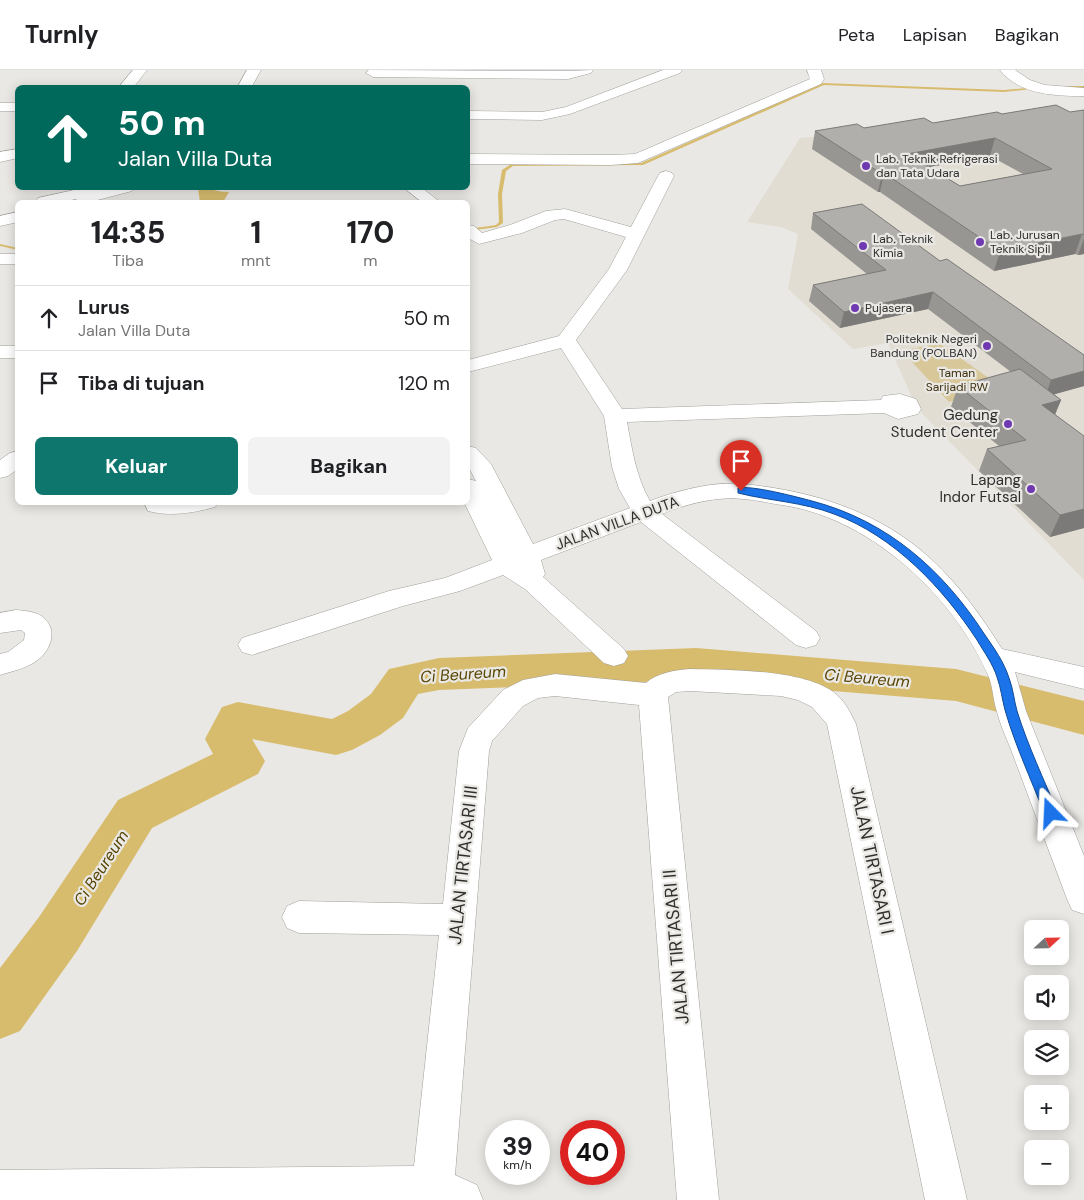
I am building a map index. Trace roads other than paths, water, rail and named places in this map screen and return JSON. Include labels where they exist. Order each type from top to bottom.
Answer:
[{"type":"street","points":[[128,85],[140,70]]},
{"type":"street","points":[[246,85],[254,70]]},
{"type":"street","points":[[259,85],[267,70]]},
{"type":"street","points":[[368,85],[374,71],[568,75],[586,70]]},
{"type":"street","points":[[470,115],[542,116],[554,114],[570,110],[675,70]]},
{"type":"street","points":[[470,159],[611,160],[638,158],[816,81],[814,70]]},
{"type":"street","points":[[1007,70],[1029,86],[1041,90],[1084,92]]},
{"type":"street","points":[[0,107],[15,107]]},
{"type":"street","points":[[470,110],[542,111],[554,114]]},
{"type":"street","points":[[0,157],[15,153]]},
{"type":"street","points":[[470,365],[566,340],[618,270],[666,176]]},
{"type":"street","points":[[52,200],[93,190]]},
{"type":"street","points":[[78,200],[118,190]]},
{"type":"street","points":[[415,190],[429,200]]},
{"type":"street","points":[[0,214],[15,211]]},
{"type":"street","points":[[472,237],[516,230],[552,215],[565,214],[586,218],[602,234],[632,241]]},
{"type":"street","points":[[0,222],[15,218]]},
{"type":"street","points":[[0,258],[15,259]]},
{"type":"street","points":[[0,268],[15,268]]},
{"type":"street","points":[[566,340],[615,416],[630,489],[644,512],[806,638]]},
{"type":"street","points":[[0,352],[15,352]]},
{"type":"street","points":[[615,416],[888,406]]},
{"type":"street","points":[[470,455],[479,464],[517,561]]},
{"type":"street","points":[[0,471],[15,460]]},
{"type":"street","points":[[470,489],[517,561],[534,583],[614,656]]},
{"type":"street","name":"JALAN VILLA DUTA","points":[[252,645],[398,598],[451,585],[675,500],[705,494],[741,491],[796,500],[837,511],[858,520],[894,542],[923,566],[966,614],[998,667],[1011,711],[1084,899]]},
{"type":"street","points":[[157,505],[161,507],[179,505]]},
{"type":"street","points":[[0,665],[13,662],[29,653],[36,645],[40,636],[38,629],[32,623],[2,616]]},
{"type":"street","points":[[998,667],[1084,678]]},
{"type":"street","name":"JALAN TIRTASARI I","points":[[653,694],[663,685],[685,680],[753,683],[804,691],[819,697],[830,705],[838,716],[844,728],[946,1200]]},
{"type":"street","name":"JALAN TIRTASARI III","points":[[448,1194],[458,919],[474,751],[480,736],[514,698],[533,688],[555,685],[653,694]]},
{"type":"street","name":"JALAN TIRTASARI II","points":[[653,694],[698,1200]]},
{"type":"street","points":[[300,917],[400,920],[458,919]]},
{"type":"street","points":[[0,1192],[448,1194]]},
{"type":"waterway","points":[[470,230],[497,226],[501,222],[500,194],[504,170],[512,165],[642,164],[824,84],[1004,91],[1039,88]]},
{"type":"waterway","points":[[1064,87],[1084,87]]},
{"type":"waterway","points":[[0,245],[15,248]]},
{"type":"waterway","name":"Ci Beureum","points":[[0,1012],[58,934],[135,814],[242,761],[228,739],[238,719],[336,737],[364,723],[387,706],[404,680],[439,674],[696,664],[956,685],[1084,718]]},
{"type":"place","name":"Lab. Teknik Refrigerasi dan Tata Udara","points":[[866,166]]},
{"type":"place","name":"Lab. Jurusan Teknik Sipil","points":[[980,242]]},
{"type":"place","name":"Lab. Teknik Kimia","points":[[863,246]]},
{"type":"place","name":"Pujasera","points":[[855,308]]},
{"type":"place","name":"Politeknik Negeri Bandung (POLBAN)","points":[[987,346]]},
{"type":"place","name":"Gedung Student Center","points":[[1008,424]]},
{"type":"place","name":"Lapang Indor Futsal","points":[[1031,489]]},
{"type":"park label","name":"Taman Sarijadi RW","points":[[957,380]]}]
